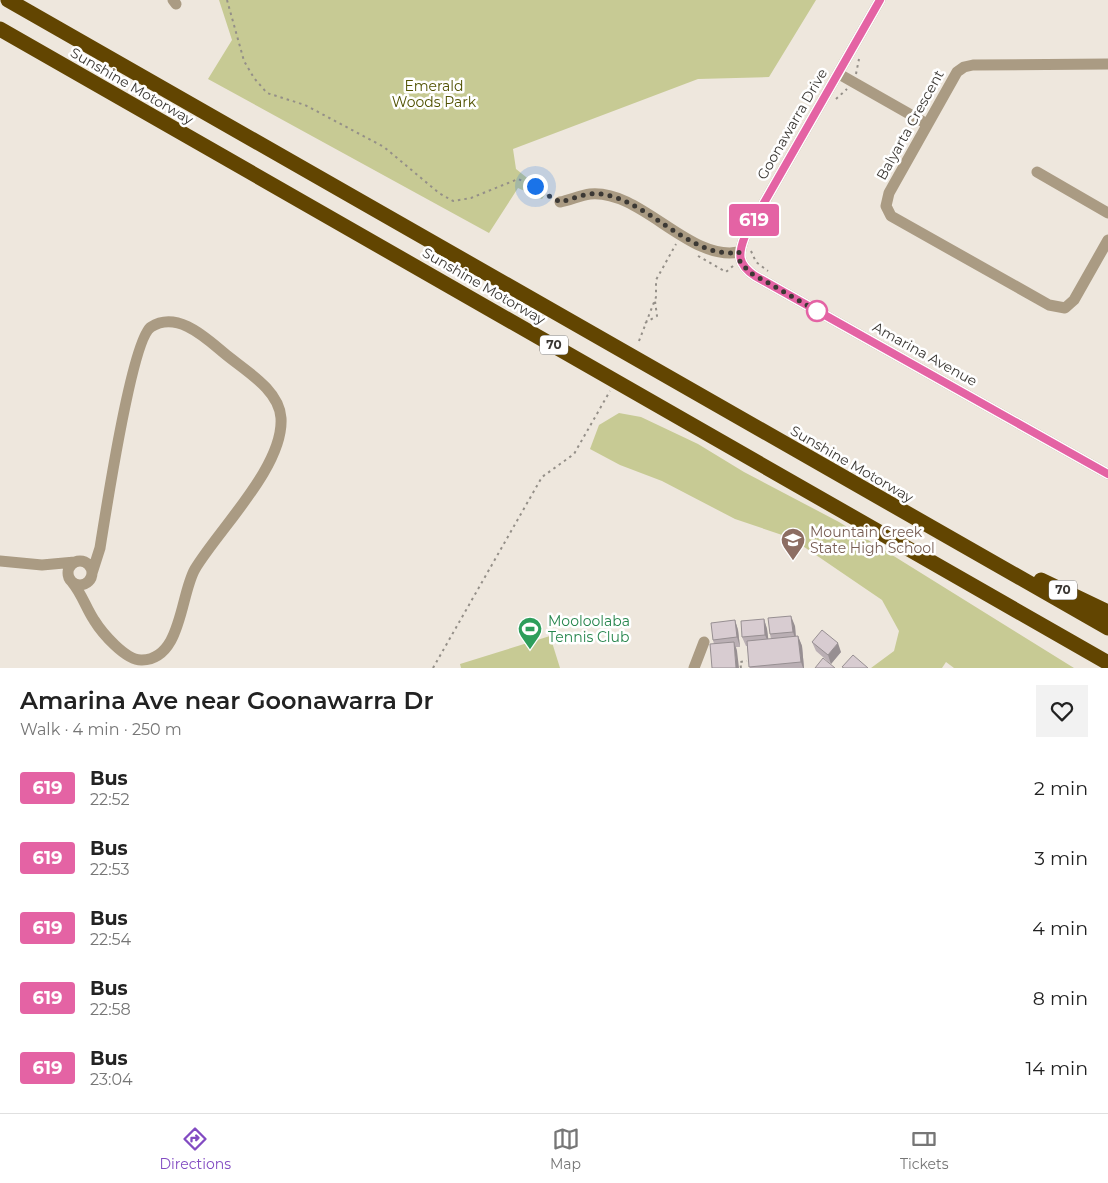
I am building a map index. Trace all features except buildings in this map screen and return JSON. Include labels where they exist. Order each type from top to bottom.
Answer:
[{"type":"highway","name":"Sunshine Motorway","points":[[8,0],[1108,628]]},
{"type":"highway","name":"Sunshine Motorway","points":[[0,29],[1108,662]]},
{"type":"highway","name":"70","points":[[1016,576],[1032,575],[1108,612]]},
{"type":"street","name":"Goonawarra Drive","points":[[739,252],[745,236],[880,0]]},
{"type":"street","name":"Balyarta Crescent","points":[[1108,64],[973,65],[964,67],[957,72],[927,124],[889,193],[886,206],[891,216],[1049,305],[1065,308],[1074,300],[1108,240]]},
{"type":"street","points":[[839,74],[927,124]]},
{"type":"street","points":[[1037,172],[1108,212]]},
{"type":"street","points":[[560,202],[591,194],[614,198],[637,207],[681,235],[718,253],[739,252]]},
{"type":"street","name":"Amarina Avenue","points":[[739,252],[739,260],[744,267],[768,284],[1107,472]]},
{"type":"street","points":[[89,611],[92,574],[101,540],[132,376],[145,334],[148,329],[158,323],[169,321],[179,323],[209,340],[271,393],[279,410],[280,427],[272,454],[264,469],[191,576],[180,620],[169,643],[155,657],[136,660],[127,668]]},
{"type":"street","points":[[101,540],[91,552],[76,562],[68,572],[97,625],[122,651],[136,660]]},
{"type":"street","points":[[0,561],[42,565],[86,563],[92,574]]},
{"type":"street","points":[[42,565],[72,582],[84,584],[92,574]]},
{"type":"street","points":[[694,668],[704,642]]},
{"type":"path","points":[[226,0],[244,61],[254,78],[267,93],[305,105],[384,147],[439,193],[453,201],[471,198],[518,179],[529,183],[543,194],[552,196],[560,202]]},
{"type":"path","points":[[856,74],[860,55]]},
{"type":"path","points":[[834,100],[848,87]]},
{"type":"path","points":[[645,323],[657,316],[655,299],[656,280],[681,235]]},
{"type":"path","points":[[752,246],[754,259],[768,270],[768,284]]},
{"type":"path","points":[[692,253],[726,272],[731,267]]},
{"type":"path","points":[[639,341],[655,299]]},
{"type":"path","points":[[433,668],[542,477],[574,454],[611,389]]},
{"type":"path","points":[[741,668],[740,662],[747,662]]},
{"type":"green space","name":"Emerald Woods Park","points":[[219,0],[816,0],[769,77],[698,79],[513,149],[516,169],[546,193],[542,199],[518,188],[489,233],[208,79],[232,40]]},
{"type":"green space","points":[[619,413],[641,417],[698,444],[744,472],[839,522],[1074,668],[954,668],[946,662],[942,668],[871,668],[894,651],[899,631],[882,600],[791,538],[735,519],[662,481],[620,465],[590,449],[599,425]]},
{"type":"green space","name":"Mooloolaba Tennis Club","points":[[550,636],[560,668],[461,668],[460,664]]},
{"type":"bus line","name":"619","points":[[880,0],[745,236],[739,252],[739,260],[755,276],[1108,474]]},
{"type":"place","name":"Mountain Creek State High School","points":[[793,561]]},
{"type":"place","name":"Mooloolaba Tennis Club","points":[[530,650]]},
{"type":"route","points":[[535,186],[546,196],[552,196],[560,202],[591,194],[614,198],[637,207],[681,235],[718,253],[730,254],[739,252],[739,260],[749,272],[819,312],[817,311]]}]
